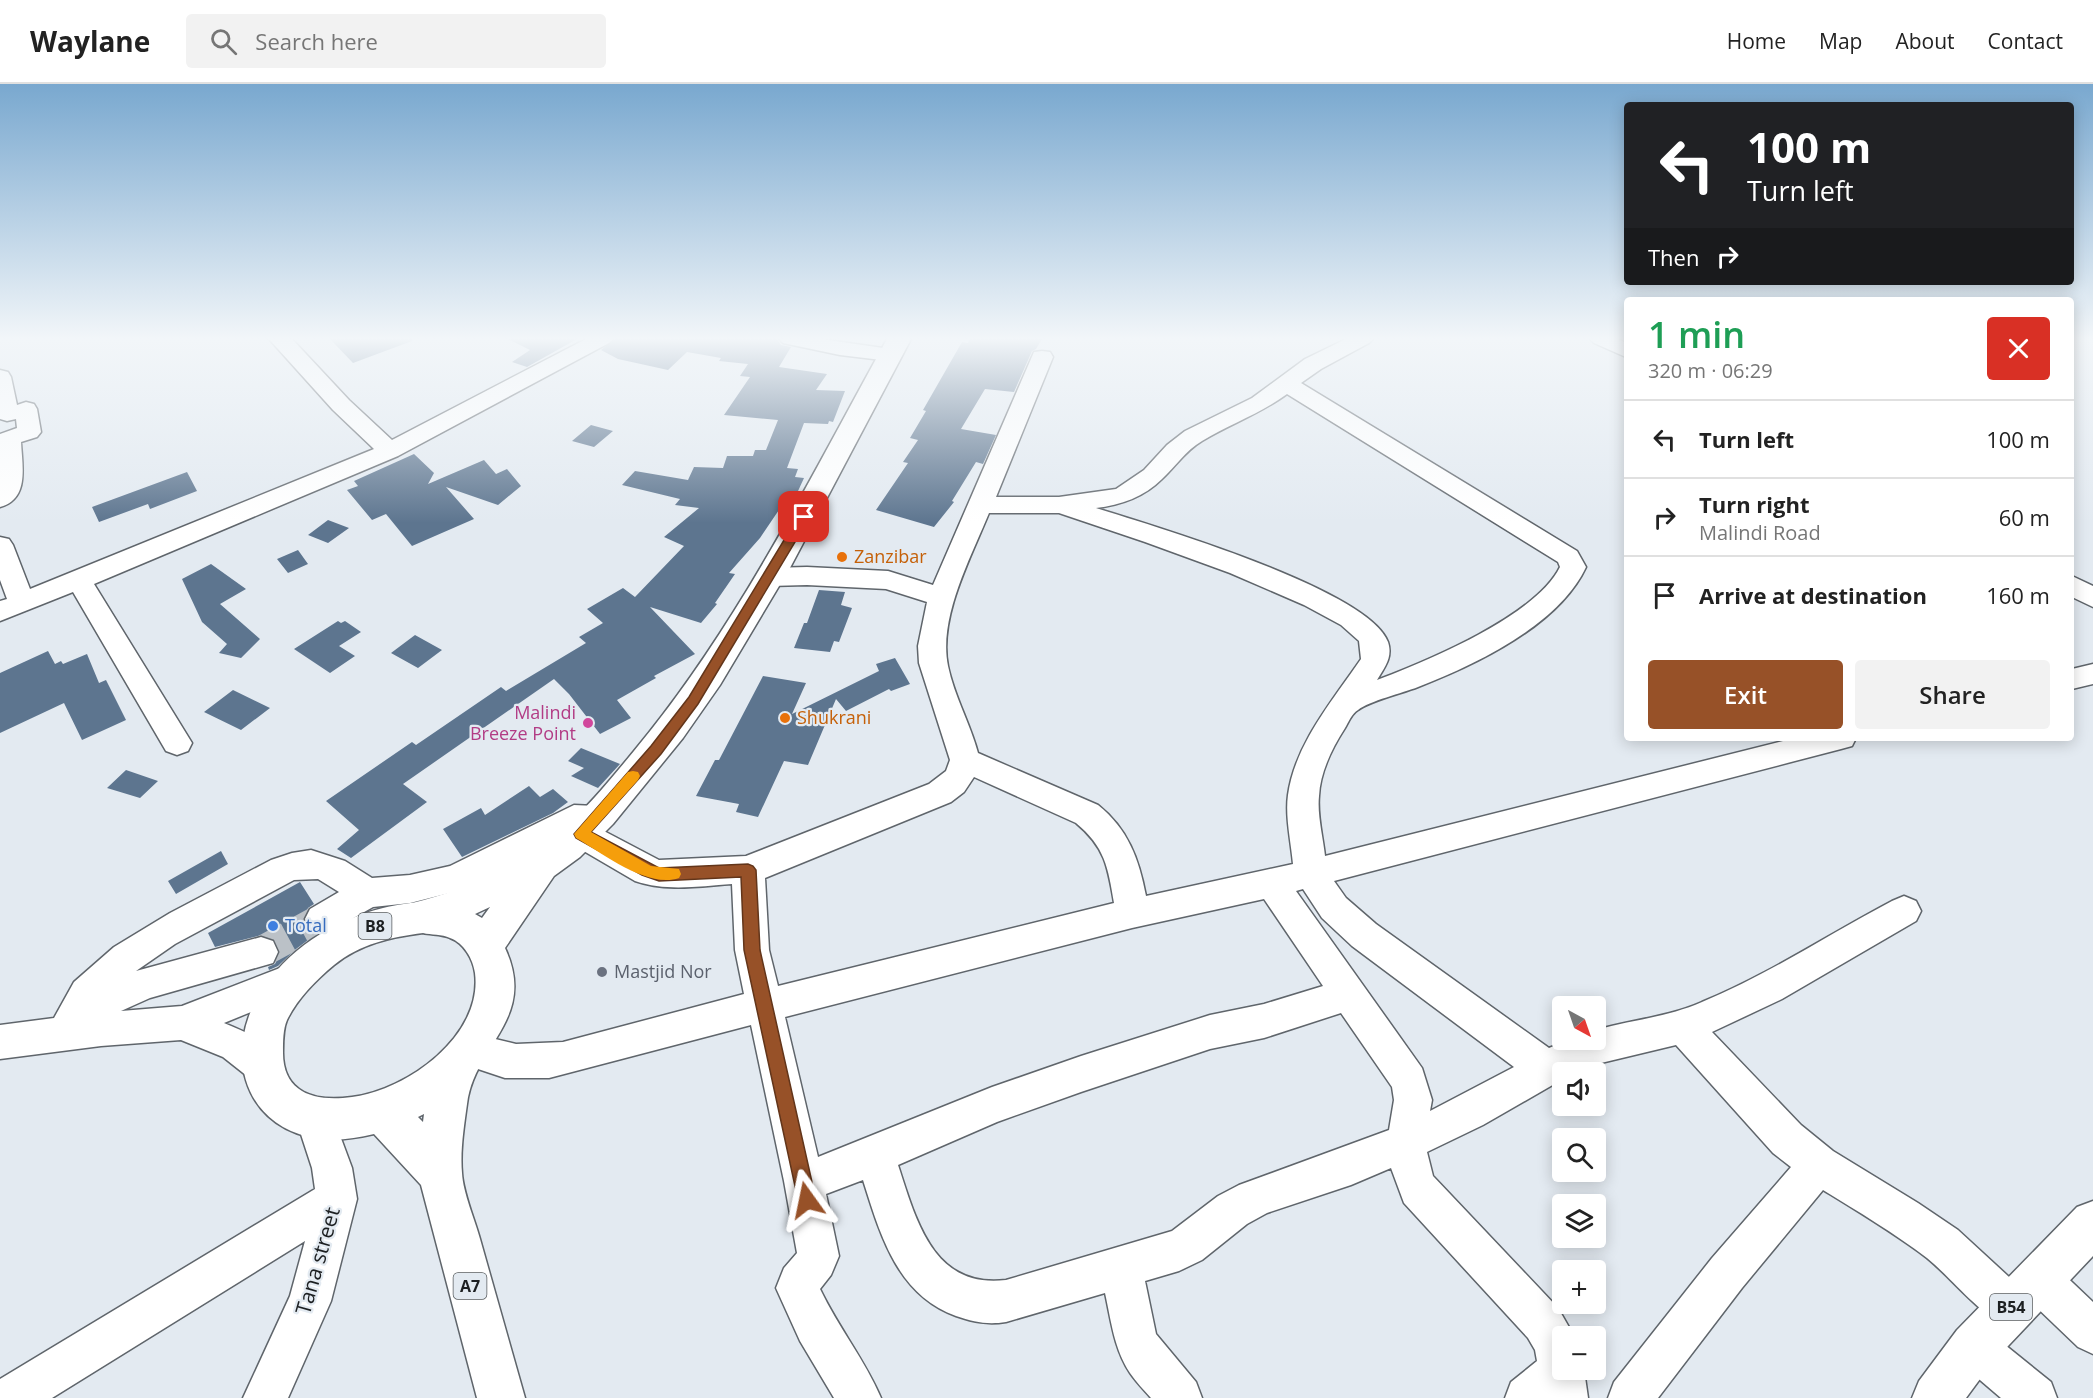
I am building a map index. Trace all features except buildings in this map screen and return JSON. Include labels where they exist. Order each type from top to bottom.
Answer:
[{"type":"highway","points":[[423,917],[488,893],[544,863],[588,826],[656,750],[704,684],[769,577],[827,476],[866,400]]},
{"type":"highway","points":[[485,945],[544,863]]},
{"type":"highway","name":"B8","points":[[423,917],[460,925],[485,945],[496,975],[492,1012],[462,1060],[420,1095],[382,1113],[347,1120],[315,1119],[288,1108],[269,1089],[261,1064],[267,1021],[293,979],[322,953],[355,933],[390,921],[423,917]]},
{"type":"highway","name":"A7","points":[[462,1060],[446,1103],[440,1174],[501,1398]]},
{"type":"highway","name":"A7","points":[[382,1113],[408,1137],[440,1174]]},
{"type":"highway","name":"B54","points":[[1936,1398],[1974,1347],[2093,1223]]},
{"type":"street","points":[[0,499],[11,485],[9,438],[29,432],[26,409],[7,414],[4,400]]},
{"type":"street","points":[[337,400],[390,451]]},
{"type":"street","points":[[0,545],[11,607],[390,451],[486,400]]},
{"type":"street","points":[[322,919],[367,893],[411,889],[457,878],[574,818],[647,871],[659,874],[748,870],[940,793],[953,785],[963,772],[965,760],[933,665],[930,648],[932,632],[943,597],[1024,400]]},
{"type":"street","points":[[980,505],[1059,506],[1110,499],[1139,486],[1153,475],[1175,450],[1193,436],[1264,400]]},
{"type":"street","points":[[1313,400],[1568,557],[1573,567],[1566,584],[1538,609],[1501,632],[1439,666],[1347,702]]},
{"type":"street","points":[[1059,506],[1180,543],[1232,563],[1329,606],[1368,632],[1376,646],[1375,660],[1326,733],[1309,770],[1303,797],[1310,873],[1334,908],[1364,934],[1546,1068]]},
{"type":"street","points":[[769,577],[882,579],[943,597]]},
{"type":"street","points":[[79,580],[177,743]]},
{"type":"street","points":[[2074,586],[2093,598]]},
{"type":"street","points":[[2074,679],[2093,674]]},
{"type":"street","points":[[462,1060],[537,1063],[563,1059],[766,1005],[1132,913],[1272,883],[1829,741]]},
{"type":"street","points":[[965,760],[1078,809],[1101,823],[1110,834],[1122,857],[1132,913]]},
{"type":"street","points":[[56,1028],[94,985],[121,963],[193,916],[281,871],[310,864],[325,867],[367,893]]},
{"type":"street","points":[[748,870],[752,950],[804,1181],[818,1256],[817,1263],[799,1280],[796,1288],[815,1326],[860,1398]]},
{"type":"street","points":[[1272,883],[1351,994],[1409,1081],[1413,1100],[1407,1142],[1410,1167],[1418,1189],[1543,1323],[1555,1343],[1564,1384],[1527,1398]]},
{"type":"street","points":[[875,1155],[913,1258],[924,1273],[953,1293],[980,1303],[1006,1301],[1157,1258],[1194,1243],[1227,1213],[1275,1189],[1344,1167],[1407,1142],[1479,1107],[1546,1068],[1605,1044],[1683,1027],[1780,983],[1852,938],[1904,911]]},
{"type":"street","points":[[56,1028],[122,992],[150,982],[261,952]]},
{"type":"street","points":[[0,1042],[56,1028],[182,1023],[293,979]]},
{"type":"street","points":[[804,1181],[832,1173],[992,1105],[1081,1074],[1210,1032],[1264,1021],[1351,994]]},
{"type":"street","points":[[182,1023],[236,1045],[261,1064]]},
{"type":"street","points":[[1683,1027],[1787,1139],[1819,1165],[1904,1217],[1943,1245],[2093,1332]]},
{"type":"street","name":"Tana street","points":[[265,1398],[310,1301],[337,1199],[332,1168],[315,1119]]},
{"type":"street","points":[[1630,1398],[1727,1274],[1819,1165]]},
{"type":"street","points":[[11,1398],[337,1199]]},
{"type":"street","points":[[1121,1268],[1136,1339],[1145,1357],[1180,1398]]},
{"type":"street","points":[[1974,1347],[2034,1398]]},
{"type":"tunnel","points":[[261,952],[322,919]]},
{"type":"slow traffic","points":[[633,776],[581,834],[647,871],[673,874]]},
{"type":"place","name":"Zanzibar","points":[[842,557]]},
{"type":"place","name":"Shukrani","points":[[785,718]]},
{"type":"place","name":"Malindi Breeze Point","points":[[588,723]]},
{"type":"place","name":"Total","points":[[273,926]]},
{"type":"place","name":"Mastjid Nor","points":[[602,972]]},
{"type":"route","points":[[804,517],[704,684],[682,716],[656,750],[581,834],[647,871],[659,874],[748,870],[752,950],[766,1005],[807,1200]]}]
